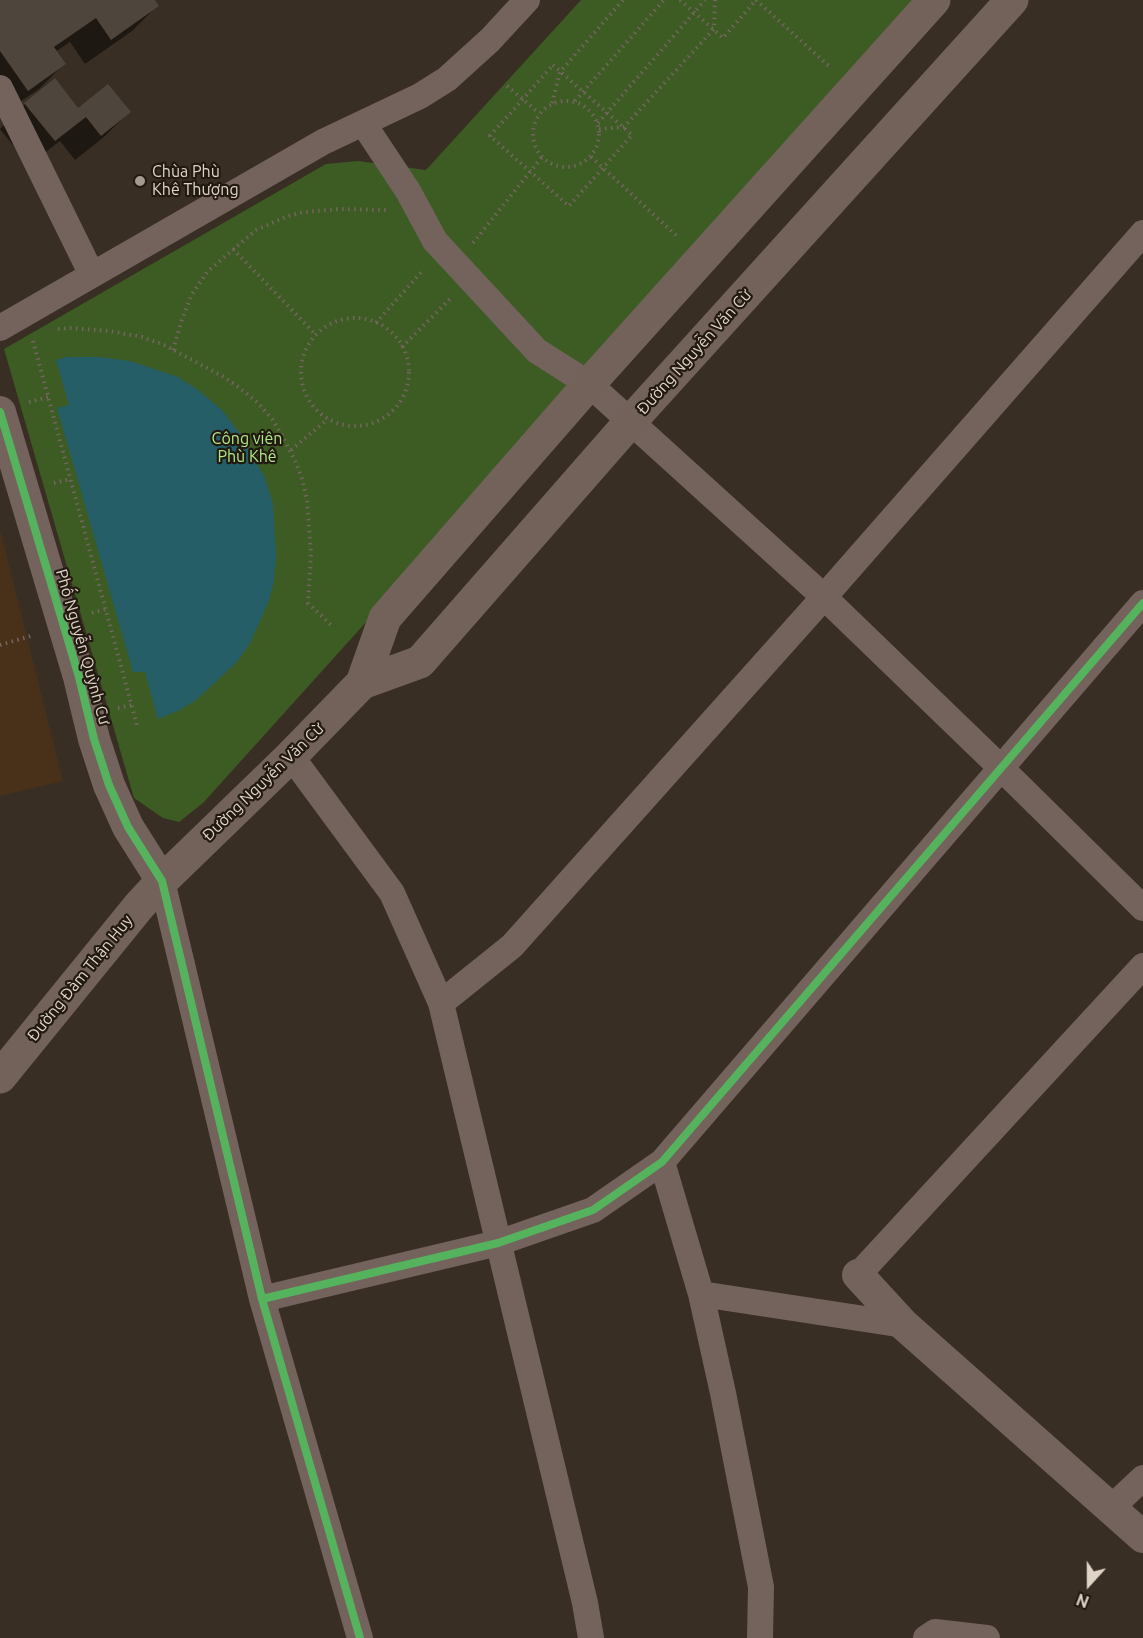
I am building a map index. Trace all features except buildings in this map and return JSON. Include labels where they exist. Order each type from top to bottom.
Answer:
[{"type":"main road","name":"Đường Nguyễn Văn Cừ","points":[[162,881],[291,756],[362,683],[385,618],[589,384],[934,0]]},
{"type":"main road","name":"Đường Nguyễn Văn Cừ","points":[[362,683],[420,662],[630,422],[1012,0]]},
{"type":"main road","name":"Đường Đàm Thận Huy","points":[[0,1077],[139,906],[162,881]]},
{"type":"street","points":[[0,328],[323,142],[420,96],[447,79],[527,0]]},
{"type":"street","points":[[0,88],[92,274]]},
{"type":"street","points":[[363,123],[408,191],[435,242],[537,351],[589,384],[824,597],[1143,908]]},
{"type":"street","points":[[441,1003],[512,946],[824,597],[1143,233]]},
{"type":"street","name":"Phố Nguyễn Quỳnh Cư","points":[[0,412],[109,785],[129,827],[162,881]]},
{"type":"street","points":[[262,1299],[498,1243],[593,1210],[662,1162],[1143,603]]},
{"type":"street","points":[[291,756],[392,893],[441,1003],[585,1603],[591,1638]]},
{"type":"street","points":[[162,881],[262,1299],[360,1638]]},
{"type":"street","points":[[1143,966],[858,1275],[904,1325],[1143,1537]]},
{"type":"street","points":[[662,1162],[701,1294],[723,1393],[759,1571],[760,1638]]},
{"type":"street","points":[[701,1294],[904,1325]]},
{"type":"street","points":[[1110,1509],[1143,1478]]},
{"type":"street","points":[[926,1638],[935,1632],[987,1638]]},
{"type":"path","points":[[552,103],[560,72],[623,0]]},
{"type":"path","points":[[575,101],[664,0]]},
{"type":"path","points":[[680,0],[723,38],[756,0],[831,69]]},
{"type":"path","points":[[598,123],[705,0]]},
{"type":"path","points":[[599,129],[624,127],[714,29],[715,0]]},
{"type":"path","points":[[553,65],[583,91],[632,135],[569,206],[490,136],[553,65]]},
{"type":"path","points":[[507,86],[539,113]]},
{"type":"path","points":[[564,100],[575,101],[586,106],[594,115],[600,136],[597,148],[581,164],[561,167],[543,157],[535,146],[532,130],[539,113],[552,103],[564,100]]},
{"type":"path","points":[[591,156],[681,239]]},
{"type":"path","points":[[402,347],[456,264],[543,157]]},
{"type":"path","points":[[173,350],[192,294],[207,272],[256,230],[288,216],[304,212],[341,209],[420,213]]},
{"type":"path","points":[[233,249],[316,335]]},
{"type":"path","points":[[376,323],[456,264]]},
{"type":"path","points":[[42,303],[54,329],[70,328],[142,337],[202,364],[241,389],[272,419],[291,450],[307,500],[311,554],[308,603],[331,625]]},
{"type":"path","points":[[363,319],[376,323],[394,335],[408,361],[408,382],[403,396],[395,408],[378,421],[350,426],[328,419],[309,401],[304,390],[301,377],[305,351],[316,335],[332,324],[344,320],[363,319]]},
{"type":"path","points":[[32,337],[138,729]]},
{"type":"path","points":[[291,450],[328,419]]},
{"type":"shaded area","points":[[0,529],[63,781],[0,796]]},
{"type":"green space","name":"Công viên Phù Khê","points":[[581,0],[927,0],[203,803],[179,822],[163,818],[134,798],[4,349],[326,164],[358,161],[426,170]]},
{"type":"water","points":[[67,357],[99,357],[130,361],[178,377],[198,390],[222,410],[241,435],[265,478],[273,504],[276,556],[274,581],[269,600],[250,643],[237,662],[196,700],[158,719],[145,672],[133,672],[57,408],[69,405],[56,360]]},
{"type":"cycle path","points":[[0,412],[109,785],[128,827],[162,881],[262,1299],[360,1638]]},
{"type":"cycle path","points":[[262,1299],[498,1243],[593,1210],[662,1162],[1143,603]]},
{"type":"place","name":"Chùa Phù Khê Thượng","points":[[140,181]]}]
